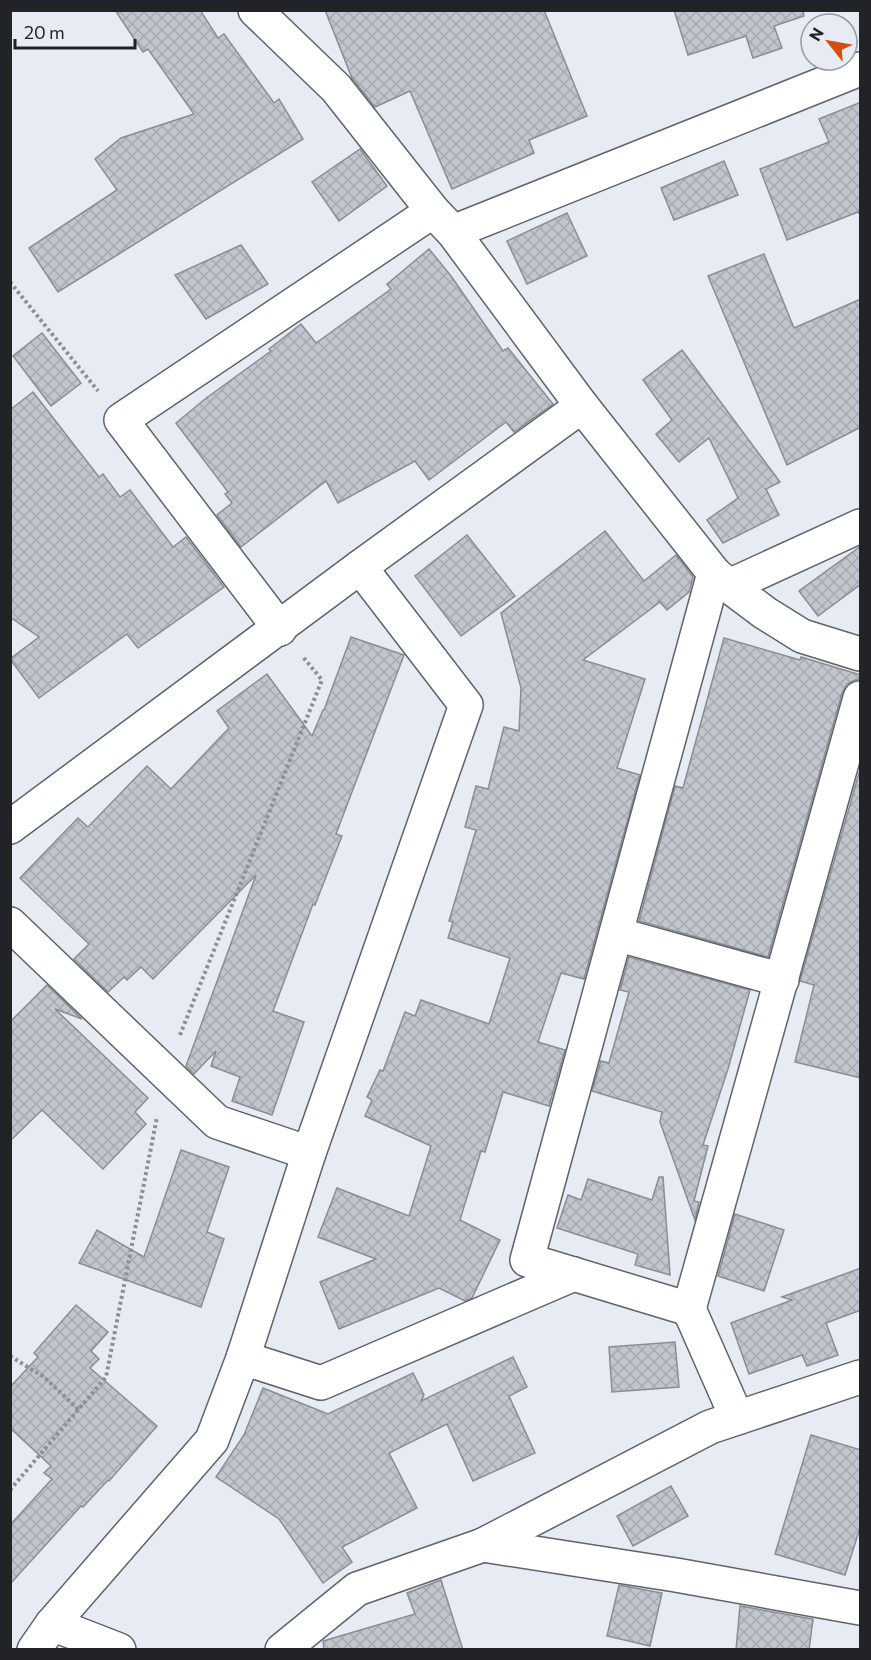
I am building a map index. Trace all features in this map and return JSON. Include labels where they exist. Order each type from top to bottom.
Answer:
[{"type":"street","points":[[255,10],[336,88],[443,221],[582,406],[721,580],[765,613],[802,636],[861,654]]},
{"type":"street","points":[[280,628],[122,420],[443,221],[861,69]]},
{"type":"street","points":[[10,827],[360,567],[582,406]]},
{"type":"street","points":[[721,580],[861,526]]},
{"type":"street","points":[[43,1637],[212,1440],[243,1358],[309,1153],[466,705],[360,567]]},
{"type":"street","points":[[689,1309],[527,1260],[616,934],[721,580]]},
{"type":"street","points":[[737,1418],[689,1309],[861,698]]},
{"type":"street","points":[[10,924],[217,1122],[309,1153]]},
{"type":"street","points":[[616,934],[782,980]]},
{"type":"street","points":[[243,1358],[321,1383],[574,1274]]},
{"type":"street","points":[[282,1650],[357,1589],[483,1545],[710,1427],[861,1377]]},
{"type":"street","points":[[483,1545],[676,1575],[861,1608]]},
{"type":"street","points":[[43,1637],[119,1650]]},
{"type":"path","points":[[10,282],[122,420]]},
{"type":"path","points":[[10,1356],[45,1377],[79,1410]]},
{"type":"building","points":[[115,10],[200,10],[218,38],[224,34],[274,103],[279,99],[303,139],[58,292],[29,248],[117,190],[95,159],[121,138],[194,114],[148,49],[143,52]]},
{"type":"building","points":[[325,10],[544,10],[587,116],[529,140],[534,153],[452,189],[410,91],[375,107],[352,78]]},
{"type":"building","points":[[674,10],[803,10],[803,12],[799,12],[799,18],[774,26],[782,48],[753,58],[746,36],[688,55]]},
{"type":"building","points":[[861,102],[861,216],[858,212],[787,240],[760,169],[829,142],[819,119]]},
{"type":"building","points":[[360,149],[387,186],[339,221],[312,182]]},
{"type":"building","points":[[724,161],[738,195],[674,220],[661,188]]},
{"type":"building","points":[[567,213],[587,256],[527,284],[507,241]]},
{"type":"building","points":[[241,245],[268,284],[206,319],[175,275]]},
{"type":"building","points":[[429,249],[451,276],[503,351],[508,348],[553,404],[514,432],[506,422],[429,480],[415,461],[338,503],[326,481],[241,547],[217,515],[232,503],[225,494],[228,492],[176,423],[271,351],[269,349],[301,324],[316,343],[391,289],[387,284]]},
{"type":"building","points":[[764,254],[794,328],[861,299],[861,427],[787,465],[708,276]]},
{"type":"building","points":[[42,333],[81,383],[51,406],[13,356]]},
{"type":"building","points":[[682,350],[780,482],[766,489],[779,515],[723,543],[707,520],[738,498],[709,438],[679,462],[656,434],[672,420],[643,380]]},
{"type":"building","points":[[33,392],[99,477],[103,474],[120,497],[130,490],[173,547],[186,537],[224,587],[138,648],[127,634],[39,698],[10,659],[39,637],[10,617],[10,410]]},
{"type":"building","points":[[605,531],[644,581],[676,555],[693,577],[689,592],[667,610],[660,602],[583,660],[645,679],[617,768],[640,775],[584,979],[561,973],[538,1042],[565,1050],[549,1106],[503,1092],[485,1152],[481,1151],[460,1220],[500,1240],[472,1298],[465,1301],[439,1288],[339,1329],[320,1282],[376,1259],[318,1237],[337,1188],[409,1216],[431,1146],[365,1116],[372,1100],[367,1097],[380,1070],[383,1071],[405,1012],[415,1016],[421,1000],[489,1024],[510,958],[448,938],[453,922],[449,921],[476,830],[465,827],[476,786],[488,789],[504,727],[519,731],[521,688],[501,613]]},
{"type":"building","points":[[467,535],[515,596],[461,636],[415,576]]},
{"type":"building","points":[[861,546],[861,584],[818,616],[799,591]]},
{"type":"building","points":[[351,637],[404,655],[336,834],[342,836],[315,905],[313,904],[273,1011],[304,1022],[272,1115],[232,1101],[240,1077],[211,1066],[216,1051],[194,1074],[186,1066],[256,875],[153,979],[141,967],[127,980],[124,977],[108,992],[74,959],[89,944],[20,878],[78,818],[88,827],[147,766],[171,789],[229,728],[217,711],[267,674],[312,736]]},
{"type":"building","points":[[724,638],[861,675],[861,680],[847,684],[842,693],[768,957],[639,921],[675,786],[683,788]]},
{"type":"building","points":[[861,766],[861,1078],[795,1062],[814,985],[800,981]]},
{"type":"building","points":[[629,957],[750,990],[728,1069],[703,1145],[708,1146],[694,1201],[699,1202],[695,1220],[660,1122],[662,1112],[592,1091],[601,1061],[609,1063],[629,992],[620,990]]},
{"type":"building","points":[[47,985],[82,1019],[55,1009],[148,1098],[135,1112],[146,1124],[103,1169],[42,1110],[10,1141],[10,1022]]},
{"type":"building","points":[[181,1150],[229,1167],[207,1232],[224,1239],[201,1307],[79,1263],[97,1230],[144,1257]]},
{"type":"building","points":[[659,1177],[663,1177],[670,1275],[635,1265],[638,1254],[557,1228],[568,1195],[581,1200],[588,1179],[652,1200]]},
{"type":"building","points":[[735,1214],[784,1230],[764,1291],[718,1276]]},
{"type":"building","points":[[861,1268],[861,1310],[826,1323],[838,1355],[807,1366],[802,1355],[749,1374],[731,1323],[792,1300],[782,1297]]},
{"type":"building","points":[[76,1305],[108,1332],[91,1351],[99,1359],[90,1368],[157,1426],[109,1481],[83,1507],[81,1506],[10,1584],[10,1525],[52,1479],[44,1473],[51,1466],[10,1428],[10,1387],[38,1357],[34,1353]]},
{"type":"building","points":[[675,1342],[679,1387],[612,1392],[609,1347]]},
{"type":"building","points":[[513,1357],[527,1387],[509,1396],[535,1453],[473,1481],[447,1424],[389,1453],[417,1508],[342,1547],[352,1562],[323,1583],[279,1519],[216,1477],[244,1435],[263,1388],[328,1414],[413,1373],[424,1395],[421,1401]]},
{"type":"building","points":[[811,1435],[861,1450],[861,1525],[845,1575],[775,1554]]},
{"type":"building","points":[[671,1486],[688,1516],[633,1546],[617,1516]]},
{"type":"building","points":[[441,1580],[463,1650],[324,1650],[323,1641],[415,1614],[407,1593]]},
{"type":"building","points":[[619,1585],[662,1593],[650,1646],[607,1636]]},
{"type":"building","points":[[740,1606],[813,1619],[809,1650],[736,1650]]}]
